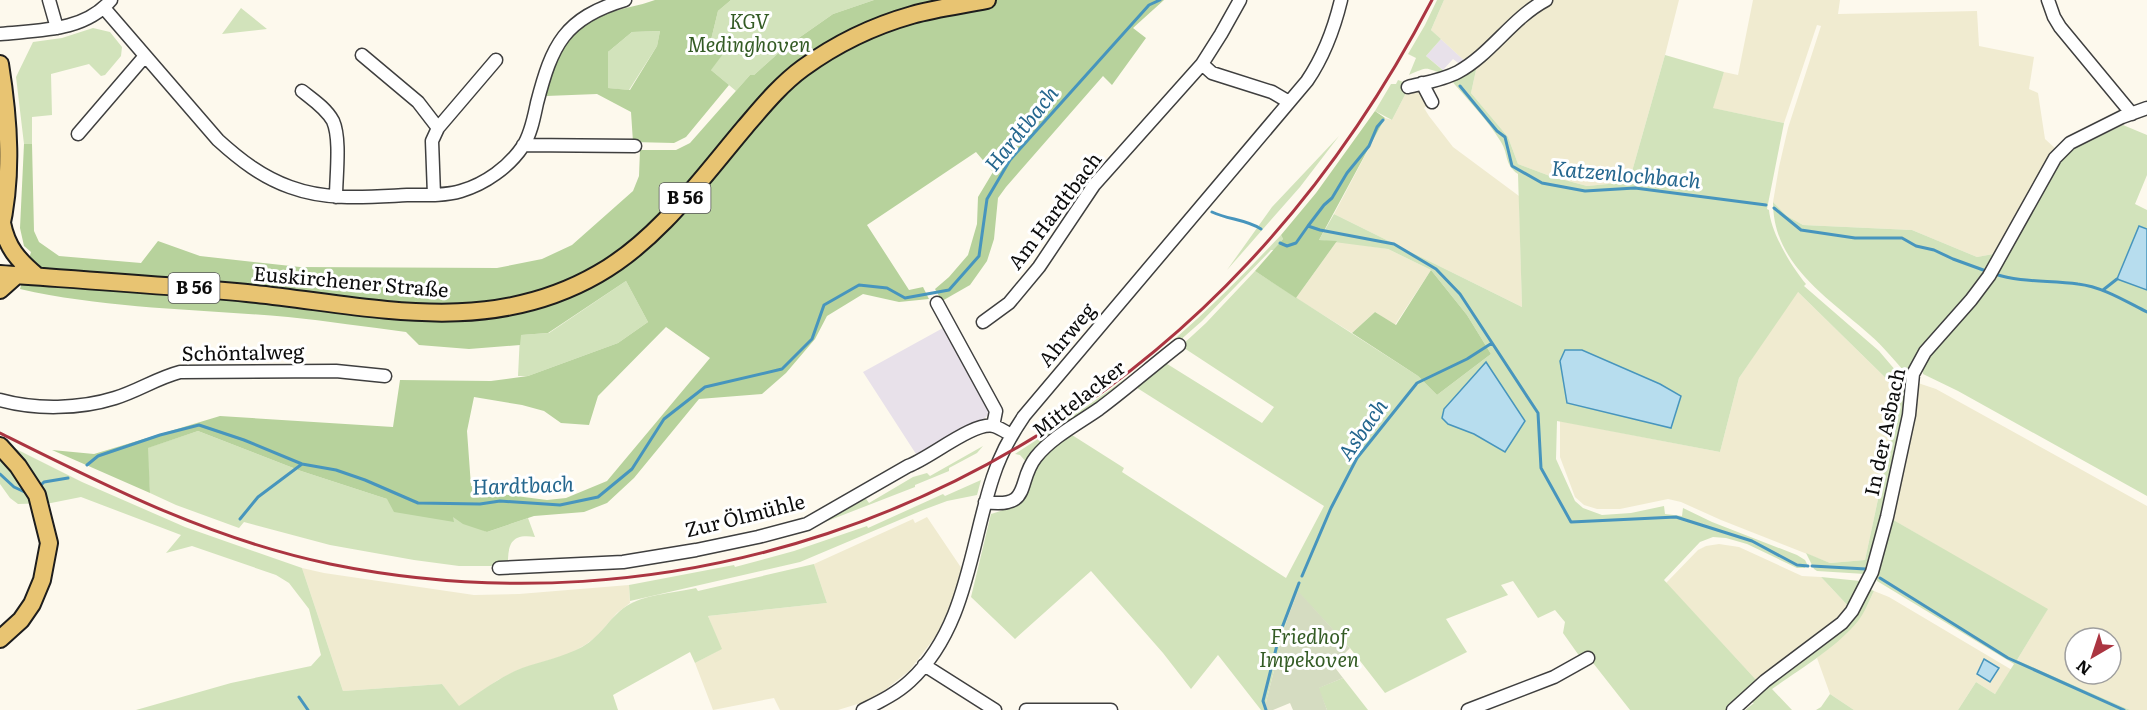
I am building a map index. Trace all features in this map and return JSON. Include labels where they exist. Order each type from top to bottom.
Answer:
[{"type":"main road","name":"Euskirchener Straße","points":[[0,274],[250,293],[422,313],[482,312],[511,308],[539,300],[599,274],[644,241],[667,218],[770,98],[801,70],[833,48],[870,30],[912,15],[987,0]]},
{"type":"main road","points":[[0,64],[6,99],[9,141],[1,227],[13,254],[38,276]]},
{"type":"main road","points":[[0,290],[18,274]]},
{"type":"main road","points":[[0,447],[18,466],[37,495],[50,543],[42,580],[32,604],[21,620],[0,639]]},
{"type":"street","points":[[49,0],[57,28]]},
{"type":"street","points":[[0,34],[57,28],[85,20],[107,4],[145,56],[218,140],[261,175],[313,194],[336,197],[434,195],[460,191],[487,180],[506,165],[524,145],[546,67],[557,44],[572,26],[585,16],[601,7],[625,0]]},
{"type":"street","name":"Am Hardtbach","points":[[983,322],[1009,303],[1039,267],[1094,185],[1202,64],[1240,0]]},
{"type":"street","name":"Ahrweg","points":[[864,710],[900,690],[912,680],[941,641],[953,619],[993,476],[1011,435],[1024,416],[1289,102],[1321,60],[1329,42],[1341,0]]},
{"type":"street","points":[[1407,87],[1459,72],[1479,57],[1524,15],[1546,0]]},
{"type":"street","points":[[2048,0],[2060,27],[2132,114]]},
{"type":"street","points":[[362,55],[418,102],[438,128]]},
{"type":"street","points":[[78,134],[145,56]]},
{"type":"street","points":[[434,195],[432,141],[438,128],[496,60]]},
{"type":"street","points":[[1202,64],[1212,73],[1272,92],[1289,102]]},
{"type":"street","points":[[1422,83],[1432,102]]},
{"type":"street","points":[[302,91],[324,109],[332,119],[336,132],[336,197]]},
{"type":"street","name":"In der Asbach","points":[[1733,710],[1848,617],[1872,572],[1887,517],[1909,416],[1913,374],[1921,360],[1989,276],[2060,152],[2070,143],[2147,108]]},
{"type":"street","points":[[524,145],[635,146]]},
{"type":"street","points":[[937,303],[996,411],[993,426],[1011,435]]},
{"type":"street","name":"Mittelacker","points":[[985,502],[1001,505],[1020,495],[1036,457],[1179,345]]},
{"type":"street","name":"Schöntalweg","points":[[0,400],[16,405],[69,407],[114,399],[140,389],[162,376],[180,372],[336,371],[385,376]]},
{"type":"street","name":"Zur Ölmühle","points":[[499,567],[622,562],[696,550],[807,524],[908,466],[920,462],[965,434],[979,428],[993,426]]},
{"type":"street","points":[[1468,710],[1554,677],[1588,658]]},
{"type":"street","points":[[924,665],[995,710]]},
{"type":"street","points":[[1026,710],[1111,710]]},
{"type":"shaded area","points":[[1444,0],[1539,0],[1467,63],[1431,30]]},
{"type":"shaded area","points":[[1553,0],[1679,0],[1629,182],[1587,186],[1518,164],[1508,137],[1471,93],[1478,61],[1530,15]]},
{"type":"shaded area","points":[[1753,0],[1840,0],[1838,14],[1977,11],[1979,46],[2034,57],[2029,89],[2038,93],[2045,139],[2057,150],[1999,253],[1977,257],[1912,230],[1803,225],[1787,216],[1773,202],[1788,128],[1821,26],[1817,25],[1784,123],[1712,108],[1724,72],[1738,75]]},
{"type":"shaded area","points":[[1441,39],[1465,61],[1461,65],[1453,59],[1443,70],[1426,56]]},
{"type":"shaded area","points":[[1418,89],[1427,106],[1424,108],[1453,147],[1519,196],[1522,307],[1334,214],[1385,118],[1392,120],[1407,91]]},
{"type":"shaded area","points":[[1337,241],[1388,249],[1431,270],[1395,325],[1375,312],[1352,333],[1296,298]]},
{"type":"shaded area","points":[[1797,291],[1899,391],[1898,406],[1865,560],[1830,563],[1681,502],[1668,499],[1620,509],[1597,509],[1584,505],[1575,497],[1560,457],[1560,421],[1720,452],[1739,378]]},
{"type":"shaded area","points":[[943,328],[947,334],[950,334],[989,409],[987,416],[982,420],[966,426],[916,454],[863,372]]},
{"type":"shaded area","points":[[1918,383],[1936,389],[2147,506],[2147,710],[2130,710],[2076,686],[2123,686],[2123,626],[2063,626],[2063,680],[2017,660],[2047,610],[1890,518],[1909,437]]},
{"type":"shaded area","points":[[927,517],[962,569],[953,600],[936,636],[909,671],[885,690],[864,702],[838,710],[780,710],[774,698],[713,710],[695,663],[721,649],[708,616],[827,603],[814,564],[913,519],[915,523]]},
{"type":"shaded area","points":[[1719,544],[1739,547],[1802,576],[1821,577],[1851,609],[1758,682],[1666,583],[1698,550]]},
{"type":"shaded area","points":[[302,568],[474,595],[519,594],[629,585],[630,603],[585,645],[569,654],[520,669],[498,680],[459,707],[442,684],[343,691]]},
{"type":"shaded area","points":[[1874,591],[1889,597],[2012,670],[1995,694],[1976,682],[1958,710],[1854,710],[1830,694],[1817,658],[1851,628],[1867,606]]},
{"type":"green space","points":[[655,0],[731,0],[718,11],[710,44],[723,54],[711,70],[729,85],[686,137],[674,143],[633,142],[631,112],[597,94],[546,96],[564,46],[581,28],[606,14]],"holes":[[[660,31],[657,46],[630,90],[608,88],[608,52],[632,32]]]},
{"type":"green space","name":"KGV Medinghoven","points":[[731,0],[874,0],[833,14],[783,49],[754,75],[750,75],[736,91],[711,70],[710,44],[718,11]]},
{"type":"green space","points":[[874,0],[1164,0],[1133,28],[1146,38],[1112,85],[1103,76],[998,198],[994,239],[987,261],[970,285],[942,301],[935,289],[968,255],[977,224],[978,197],[993,172],[976,152],[867,225],[909,290],[923,287],[929,299],[899,302],[863,294],[827,316],[815,339],[786,373],[762,394],[699,399],[634,478],[607,503],[584,512],[534,516],[487,532],[463,524],[453,517],[454,522],[394,512],[387,499],[301,471],[198,431],[148,448],[150,493],[52,450],[94,454],[220,416],[393,427],[400,380],[491,381],[528,376],[618,343],[648,322],[626,281],[548,333],[521,335],[520,345],[469,349],[419,345],[406,332],[288,317],[120,305],[20,289],[31,252],[24,246],[20,228],[24,144],[32,144],[34,231],[39,242],[59,256],[141,263],[158,241],[200,256],[300,267],[497,268],[542,259],[572,245],[633,191],[639,176],[640,150],[676,150],[690,143],[750,75],[754,75],[783,49],[833,14]],"holes":[[[666,327],[710,358],[607,481],[566,498],[547,500],[501,494],[471,486],[467,431],[474,397],[544,411],[561,423],[589,425],[598,396]]]},
{"type":"green space","points":[[1437,0],[1444,0],[1431,30],[1441,39],[1426,56],[1445,74],[1427,69],[1409,75],[1416,58],[1408,54]]},
{"type":"green space","points":[[241,8],[267,29],[222,34]]},
{"type":"green space","points":[[93,28],[110,32],[122,47],[121,56],[105,75],[101,76],[89,64],[51,74],[52,115],[32,117],[32,144],[24,144],[16,77],[33,42],[62,38]]},
{"type":"green space","points":[[660,31],[657,46],[629,90],[607,88],[608,52],[632,32]]},
{"type":"green space","points":[[1665,55],[1724,72],[1713,108],[1784,123],[1767,209],[1788,259],[1806,284],[1804,286],[1879,351],[1906,385],[1906,407],[1873,561],[1865,574],[1817,571],[1806,553],[1830,563],[1865,560],[1898,406],[1899,391],[1798,292],[1739,378],[1720,452],[1557,421],[1556,459],[1575,501],[1583,508],[1602,515],[1631,513],[1664,506],[1665,514],[1682,516],[1683,508],[1805,560],[1807,564],[1805,568],[1797,568],[1747,544],[1713,537],[1700,542],[1664,580],[1758,682],[1741,710],[1630,710],[1586,654],[1580,657],[1563,633],[1565,622],[1555,610],[1538,618],[1513,581],[1501,585],[1508,595],[1446,619],[1467,652],[1385,693],[1350,648],[1298,592],[1287,619],[1264,710],[1261,710],[1218,655],[1191,689],[1163,653],[1091,571],[1015,639],[971,597],[991,514],[1014,505],[1020,500],[1040,457],[1072,435],[1124,468],[1122,472],[1286,578],[1324,506],[1134,386],[1164,362],[1262,423],[1274,407],[1181,346],[1255,271],[1418,376],[1437,395],[1491,354],[1467,315],[1431,270],[1388,249],[1319,240],[1334,214],[1522,307],[1518,174],[1511,167],[1503,147],[1483,117],[1450,79],[1478,61],[1471,93],[1508,137],[1518,164],[1587,186],[1629,182]],"holes":[[[1564,350],[1582,350],[1660,384],[1671,427],[1567,403]],[[1525,421],[1505,452],[1474,434],[1448,424]]]},
{"type":"green space","points":[[1398,80],[1406,83],[1407,91],[1392,120],[1375,111],[1391,84],[1396,84]]},
{"type":"green space","points":[[1375,111],[1385,118],[1319,240],[1337,241],[1296,298],[1255,271],[1283,239],[1281,235],[1316,193]]},
{"type":"green space","points":[[2123,125],[2147,135],[2147,175],[2135,204],[2147,210],[2147,229],[2139,226],[2117,278],[2147,290],[2147,496],[1958,391],[1923,374],[1923,365],[2062,154]]},
{"type":"green space","points":[[1339,136],[1300,187],[1227,270],[1272,207]]},
{"type":"green space","points":[[1773,202],[1787,216],[1803,225],[1912,230],[1977,257],[1999,253],[1992,267],[1909,370],[1905,372],[1875,339],[1821,293],[1793,262],[1782,244],[1775,224]]},
{"type":"green space","points":[[1281,235],[1283,239],[1274,250],[1271,250],[1202,321],[1161,357],[1027,463],[1020,455],[1015,454],[1141,367],[1206,311]]},
{"type":"green space","points":[[1431,270],[1467,315],[1491,354],[1437,395],[1418,376],[1352,333],[1375,312],[1396,325]]},
{"type":"green space","points":[[626,281],[648,322],[618,343],[528,376],[518,376],[520,335],[549,333]]},
{"type":"green space","points":[[198,431],[301,471],[387,499],[453,516],[487,532],[528,518],[535,537],[528,536],[514,540],[509,549],[508,562],[494,566],[459,566],[330,545],[244,522],[239,528],[150,493],[147,448]]},
{"type":"green space","points":[[0,441],[82,482],[185,527],[302,568],[343,691],[442,684],[459,706],[522,668],[582,647],[595,637],[617,613],[636,601],[696,588],[698,591],[814,564],[827,603],[708,616],[722,649],[695,663],[690,652],[613,695],[618,710],[136,710],[231,683],[311,666],[321,655],[309,609],[289,583],[276,575],[192,546],[166,553],[181,535],[81,497],[51,503],[18,504],[10,498],[0,484]]},
{"type":"green space","points":[[983,446],[977,453],[949,468],[949,471],[915,485],[915,487],[812,527],[864,496],[869,503],[913,477],[927,473],[930,476]]},
{"type":"green space","points":[[981,480],[977,495],[947,501],[923,510],[800,562],[630,601],[629,585],[734,565],[735,567],[794,551],[867,526],[868,528],[943,494],[945,496]]},
{"type":"green space","points":[[1890,518],[2048,609],[2017,660],[2063,680],[2063,686],[2076,686],[2130,710],[1958,710],[1976,682],[1995,694],[2014,664],[1877,581],[1876,573]]},
{"type":"green space","points":[[1821,577],[1860,581],[1862,584],[1851,609]]},
{"type":"green space","points":[[1869,589],[1874,591],[1869,603],[1849,631],[1817,658],[1772,689],[1792,710],[1745,710],[1754,703],[1749,702],[1787,669]]},
{"type":"green space","name":"Friedhof Impekoven","points":[[1298,591],[1350,648],[1333,665],[1343,678],[1319,688],[1327,710],[1293,710],[1290,703],[1273,710],[1264,710],[1287,619]]},
{"type":"green space","points":[[1343,678],[1368,710],[1327,710],[1318,688]]},
{"type":"green space","points":[[1830,694],[1854,710],[1816,710]]},
{"type":"water","points":[[2139,226],[2147,229],[2147,290],[2117,279]]},
{"type":"water","points":[[1565,350],[1582,350],[1660,384],[1681,396],[1671,428],[1567,403],[1560,361]]},
{"type":"water","points":[[1486,362],[1525,421],[1505,452],[1474,434],[1448,424],[1442,418],[1444,409]]},
{"type":"water","points":[[1984,659],[1999,668],[1990,682],[1977,674]]},
{"type":"waterway","name":"Hardtbach","points":[[87,465],[98,456],[160,435],[199,425],[244,440],[302,464],[336,470],[365,480],[418,503],[480,504],[500,501],[560,505],[598,497],[632,469],[664,419],[705,387],[782,369],[812,339],[824,305],[859,285],[887,288],[905,298],[949,290],[979,256],[987,199],[1010,160],[1149,5],[1160,0]]},
{"type":"waterway","name":"Katzenlochbach","points":[[1460,86],[1497,131],[1505,137],[1512,166],[1542,183],[1585,191],[1635,188],[1766,205]]},
{"type":"waterway","name":"Katzenlochbach","points":[[1308,226],[1332,198],[1347,173],[1369,146],[1377,127],[1383,120]]},
{"type":"waterway","name":"Katzenlochbach","points":[[1774,208],[1801,230],[1855,238],[1902,238],[1916,246],[1934,250],[1986,271]]},
{"type":"waterway","points":[[1212,212],[1261,229]]},
{"type":"waterway","points":[[1280,243],[1287,246],[1296,243],[1308,226],[1394,244],[1436,269],[1460,294],[1538,413],[1541,468],[1571,522],[1676,517],[1752,541],[1797,565],[1808,566]]},
{"type":"waterway","name":"Katzenlochbach","points":[[1995,274],[2015,279],[2068,283],[2096,288],[2147,312]]},
{"type":"waterway","points":[[2103,290],[2117,279]]},
{"type":"waterway","name":"Asbach","points":[[1302,576],[1331,508],[1357,458],[1417,383],[1467,359],[1492,343]]},
{"type":"waterway","points":[[240,519],[258,497],[302,464]]},
{"type":"waterway","name":"Hardtbach","points":[[0,474],[14,487],[29,494]]},
{"type":"waterway","name":"Hardtbach","points":[[39,487],[44,482],[68,478]]},
{"type":"waterway","points":[[1812,566],[1866,569]]},
{"type":"waterway","points":[[1880,578],[2008,658],[2124,710]]},
{"type":"waterway","name":"Asbach","points":[[1266,710],[1263,701],[1280,633],[1299,583]]},
{"type":"waterway","points":[[299,697],[308,710]]},
{"type":"railway","points":[[0,433],[120,492],[243,541],[330,564],[457,581],[583,581],[707,565],[828,534],[943,487],[1053,426],[1155,351],[1248,263],[1301,202],[1371,105],[1432,0]]}]
